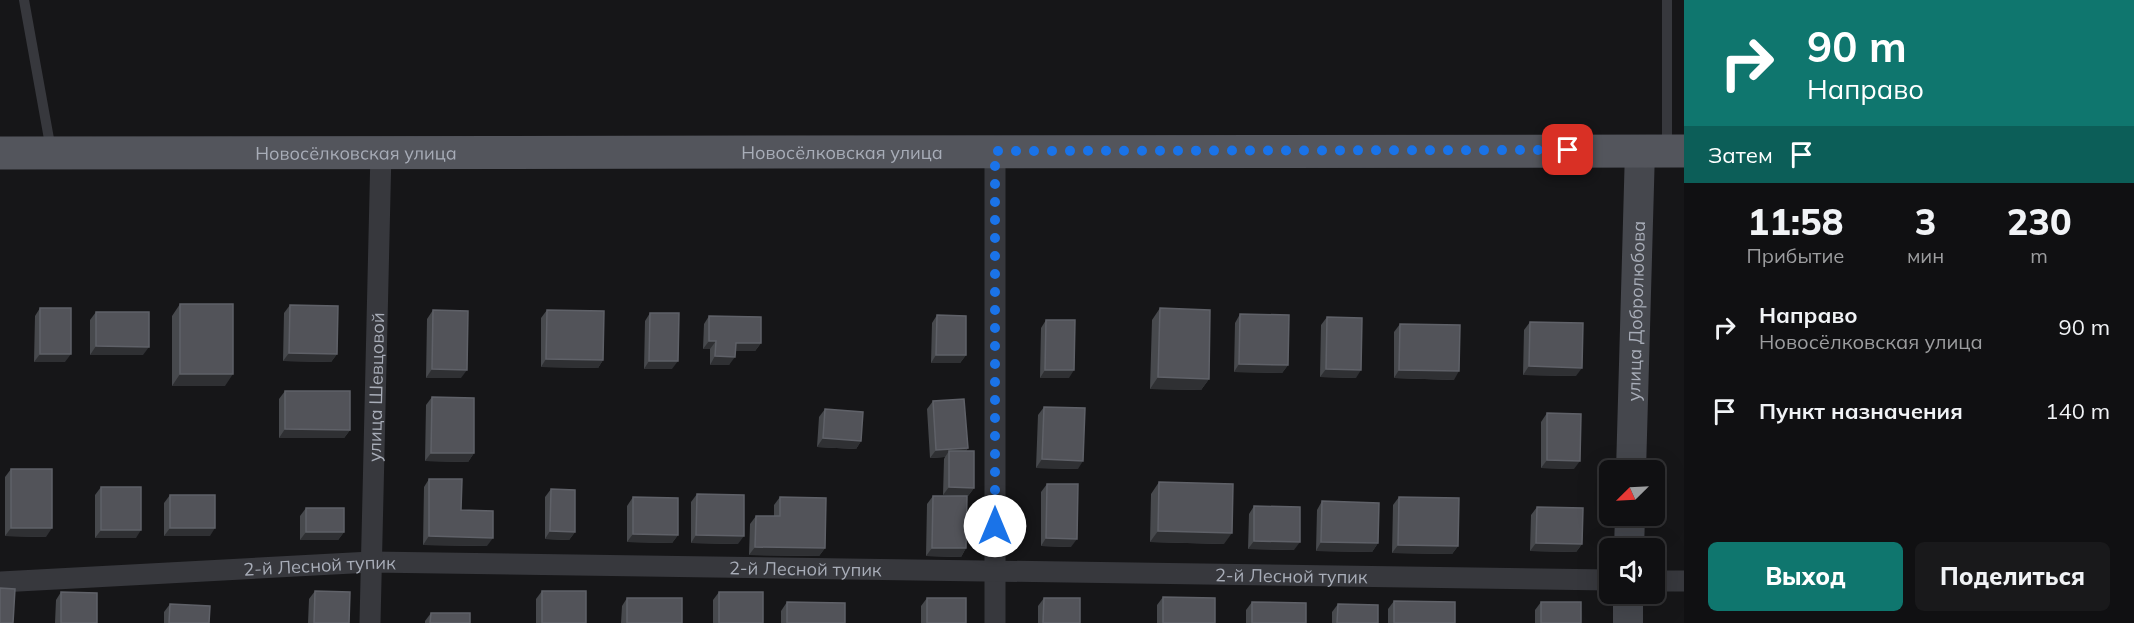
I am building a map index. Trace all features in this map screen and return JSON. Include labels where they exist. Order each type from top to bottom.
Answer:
[{"type":"main road","name":"Новосёлковская улица","points":[[0,153],[1664,151]]},
{"type":"street","name":"улица Шевцовой","points":[[370,623],[381,151]]},
{"type":"street","points":[[995,151],[995,623]]},
{"type":"street","name":"улица Добролюбова","points":[[1632,460],[1664,151]]},
{"type":"street","name":"2-й Лесной тупик","points":[[0,582],[371,562],[995,573],[1599,580]]},
{"type":"street","points":[[1665,581],[1684,581]]},
{"type":"street","points":[[1628,604],[1628,623]]},
{"type":"lane","points":[[24,0],[51,152]]},
{"type":"lane","points":[[1664,151],[1667,0]]},
{"type":"building","points":[[180,304],[233,304],[233,374],[180,374]]},
{"type":"building","points":[[290,305],[338,306],[337,354],[289,353]]},
{"type":"building","points":[[40,308],[71,308],[71,354],[40,354]]},
{"type":"building","points":[[1160,308],[1210,310],[1209,379],[1158,377]]},
{"type":"building","points":[[433,310],[468,311],[467,370],[432,369]]},
{"type":"building","points":[[547,310],[604,311],[603,360],[546,359]]},
{"type":"building","points":[[96,312],[149,312],[149,347],[96,346]]},
{"type":"building","points":[[650,313],[679,313],[678,361],[649,361]]},
{"type":"building","points":[[1240,314],[1289,315],[1288,365],[1239,364]]},
{"type":"building","points":[[937,315],[966,316],[966,355],[936,355]]},
{"type":"building","points":[[709,316],[761,317],[761,343],[736,343],[735,357],[715,356],[716,341],[709,341]]},
{"type":"building","points":[[1327,317],[1362,318],[1361,370],[1326,369]]},
{"type":"building","points":[[1046,320],[1075,320],[1074,370],[1045,370]]},
{"type":"building","points":[[1530,322],[1583,323],[1582,368],[1529,366]]},
{"type":"building","points":[[1400,324],[1460,325],[1459,371],[1399,370]]},
{"type":"building","points":[[285,391],[350,391],[350,430],[285,429]]},
{"type":"building","points":[[432,397],[474,398],[474,453],[431,453]]},
{"type":"building","points":[[964,399],[968,448],[936,450],[933,401]]},
{"type":"building","points":[[1044,407],[1085,408],[1083,461],[1042,459]]},
{"type":"building","points":[[825,409],[863,412],[861,441],[823,438]]},
{"type":"building","points":[[1547,413],[1581,414],[1580,461],[1547,460]]},
{"type":"building","points":[[949,451],[974,451],[974,488],[949,487]]},
{"type":"building","points":[[11,469],[52,469],[52,528],[11,528]]},
{"type":"building","points":[[429,479],[462,479],[461,510],[493,511],[493,538],[429,536]]},
{"type":"building","points":[[1159,482],[1233,484],[1232,533],[1158,531]]},
{"type":"building","points":[[1047,484],[1078,484],[1077,539],[1046,538]]},
{"type":"building","points":[[101,487],[141,487],[141,530],[101,530]]},
{"type":"building","points":[[551,489],[575,490],[575,532],[550,531]]},
{"type":"building","points":[[697,494],[744,495],[744,536],[696,535]]},
{"type":"building","points":[[170,495],[215,495],[215,528],[170,528]]},
{"type":"building","points":[[933,496],[967,496],[966,548],[932,548]]},
{"type":"building","points":[[633,497],[678,498],[678,535],[633,534]]},
{"type":"building","points":[[780,497],[826,498],[825,548],[755,547],[756,516],[780,516]]},
{"type":"building","points":[[1399,497],[1459,498],[1458,546],[1398,545]]},
{"type":"building","points":[[1322,501],[1379,503],[1378,543],[1321,542]]},
{"type":"building","points":[[1254,506],[1300,507],[1300,542],[1254,541]]},
{"type":"building","points":[[1537,507],[1583,508],[1582,544],[1536,543]]},
{"type":"building","points":[[306,508],[344,508],[344,532],[306,532]]},
{"type":"building","points":[[0,588],[15,589],[13,623],[0,623]]},
{"type":"building","points":[[315,591],[350,592],[349,623],[314,623]]},
{"type":"building","points":[[542,591],[586,591],[586,623],[542,623]]},
{"type":"building","points":[[61,592],[97,593],[97,623],[61,623]]},
{"type":"building","points":[[719,592],[763,592],[763,623],[719,623]]},
{"type":"building","points":[[1163,597],[1215,598],[1215,623],[1163,623]]},
{"type":"building","points":[[627,598],[682,598],[682,623],[627,623]]},
{"type":"building","points":[[927,598],[966,598],[966,623],[927,623]]},
{"type":"building","points":[[1044,598],[1080,598],[1080,623],[1043,623]]},
{"type":"building","points":[[1394,601],[1455,602],[1455,623],[1394,623]]},
{"type":"building","points":[[787,602],[845,603],[845,623],[787,623]]},
{"type":"building","points":[[1252,602],[1306,603],[1306,623],[1252,623]]},
{"type":"building","points":[[1541,602],[1581,602],[1581,623],[1541,623]]},
{"type":"building","points":[[170,604],[210,606],[209,623],[169,623]]},
{"type":"building","points":[[1338,604],[1378,605],[1378,623],[1337,623]]},
{"type":"building","points":[[431,613],[470,613],[470,623],[430,623]]},
{"type":"route","points":[[995,526],[995,151],[1568,150]]}]
